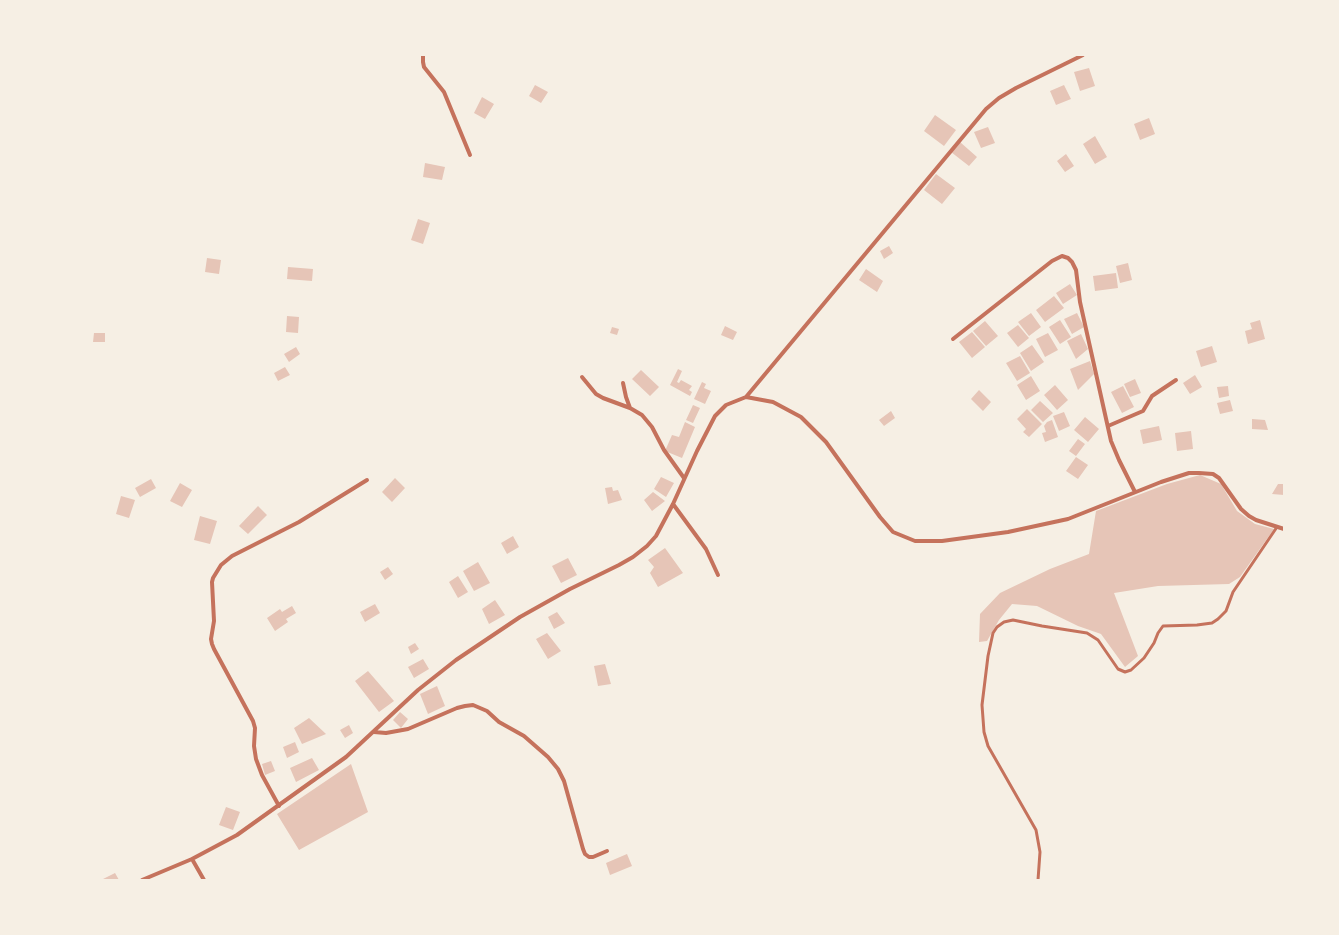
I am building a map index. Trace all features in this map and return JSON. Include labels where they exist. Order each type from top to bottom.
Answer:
[{"type":"street","points":[[423,55],[424,67],[444,92],[470,155]]},
{"type":"street","points":[[142,880],[192,858],[237,835],[346,758],[423,686],[456,660],[520,616],[570,588],[619,566],[647,546],[656,536],[673,504],[684,478],[715,416],[726,405],[746,397],[986,109],[999,98],[1016,88],[1083,55]]},
{"type":"street","points":[[953,339],[1052,261],[1065,256],[1072,262],[1076,270],[1082,310],[1115,451],[1135,492]]},
{"type":"street","points":[[582,377],[596,394],[630,408],[642,415],[684,478]]},
{"type":"street","points":[[1108,426],[1143,412],[1152,396],[1176,380]]},
{"type":"street","points":[[623,383],[630,408]]},
{"type":"street","points":[[746,397],[773,402],[801,418],[826,442],[880,517],[893,532],[915,541],[942,541],[1008,532],[1068,519],[1122,499],[1135,492],[1161,482],[1189,473],[1213,474],[1219,478],[1241,509],[1249,516],[1284,529]]},
{"type":"street","points":[[279,806],[262,775],[256,759],[254,746],[254,721],[212,644],[214,621],[213,578],[221,565],[232,556],[299,522],[367,480]]},
{"type":"street","points":[[673,504],[706,549],[718,575]]},
{"type":"street","points":[[374,732],[386,733],[408,729],[465,706],[473,705],[487,711],[499,722],[524,736],[548,757],[558,769],[564,781],[585,854],[589,857],[593,857],[607,851]]},
{"type":"street","points":[[192,858],[204,880]]},
{"type":"lane","points":[[1038,880],[1040,852],[1036,830],[988,746],[984,732],[982,705],[988,656],[993,633],[997,627],[1004,622],[1013,620],[1086,633],[1094,636],[1098,640],[1118,669],[1125,672],[1131,670],[1144,658],[1154,643],[1158,632],[1163,626],[1197,625],[1212,623],[1218,619],[1226,611],[1233,592],[1277,527]]},
{"type":"building","points":[[1089,68],[1095,86],[1080,91],[1074,72]]},
{"type":"building","points":[[535,85],[548,92],[541,103],[529,96]]},
{"type":"building","points":[[1064,85],[1071,99],[1056,105],[1050,91]]},
{"type":"building","points":[[482,97],[494,104],[485,119],[474,113]]},
{"type":"building","points":[[935,115],[956,130],[944,146],[924,131]]},
{"type":"building","points":[[1149,118],[1155,134],[1140,140],[1134,124]]},
{"type":"building","points":[[988,127],[995,143],[981,148],[974,132]]},
{"type":"building","points":[[1095,136],[1107,157],[1095,164],[1083,144]]},
{"type":"building","points":[[960,142],[977,157],[969,166],[951,152]]},
{"type":"building","points":[[1066,154],[1074,166],[1065,172],[1057,161]]},
{"type":"building","points":[[425,163],[445,167],[442,180],[423,177]]},
{"type":"building","points":[[936,174],[955,188],[942,204],[924,190]]},
{"type":"building","points":[[418,219],[430,223],[423,244],[411,240]]},
{"type":"building","points":[[889,246],[893,253],[884,259],[880,251]]},
{"type":"building","points":[[207,258],[221,260],[219,274],[205,272]]},
{"type":"building","points":[[1128,263],[1132,280],[1120,283],[1116,266]]},
{"type":"building","points":[[288,267],[313,269],[312,281],[287,279]]},
{"type":"building","points":[[866,269],[883,281],[877,292],[859,280]]},
{"type":"building","points":[[1116,273],[1118,288],[1095,291],[1093,276]]},
{"type":"building","points":[[1070,284],[1077,295],[1063,304],[1056,293]]},
{"type":"building","points":[[1054,296],[1064,308],[1045,322],[1036,310]]},
{"type":"building","points":[[1031,313],[1041,327],[1029,336],[1018,322]]},
{"type":"building","points":[[1077,313],[1084,327],[1072,334],[1064,319]]},
{"type":"building","points":[[287,316],[299,317],[298,333],[286,332]]},
{"type":"building","points":[[1060,320],[1071,337],[1060,344],[1049,327]]},
{"type":"building","points":[[1260,320],[1265,339],[1248,344],[1245,331],[1252,329],[1250,323]]},
{"type":"building","points":[[985,321],[998,336],[986,346],[973,331]]},
{"type":"building","points":[[1018,325],[1029,338],[1018,347],[1007,333]]},
{"type":"building","points":[[725,326],[737,332],[733,340],[721,335]]},
{"type":"building","points":[[612,327],[619,329],[617,335],[610,333]]},
{"type":"building","points":[[972,332],[985,347],[972,358],[959,342]]},
{"type":"building","points":[[94,333],[105,333],[105,342],[93,342]]},
{"type":"building","points":[[1048,333],[1058,350],[1045,357],[1036,339]]},
{"type":"building","points":[[1081,334],[1088,349],[1076,359],[1067,341]]},
{"type":"building","points":[[1032,345],[1044,362],[1031,371],[1020,353]]},
{"type":"building","points":[[1212,346],[1217,362],[1201,367],[1196,351]]},
{"type":"building","points":[[296,347],[300,354],[289,362],[284,354]]},
{"type":"building","points":[[1020,356],[1030,373],[1017,381],[1006,363]]},
{"type":"building","points":[[1090,361],[1094,374],[1078,390],[1070,369]]},
{"type":"building","points":[[285,367],[290,375],[278,381],[274,373]]},
{"type":"building","points":[[678,369],[682,371],[677,382],[679,383],[681,380],[692,386],[689,390],[692,392],[690,396],[670,385]]},
{"type":"building","points":[[641,370],[659,387],[650,396],[632,379]]},
{"type":"building","points":[[1195,375],[1202,387],[1190,394],[1183,383]]},
{"type":"building","points":[[1031,376],[1040,391],[1026,400],[1017,385]]},
{"type":"building","points":[[1135,379],[1141,393],[1130,397],[1124,384]]},
{"type":"building","points":[[702,382],[706,384],[704,388],[711,391],[705,404],[694,399]]},
{"type":"building","points":[[1055,385],[1068,400],[1057,410],[1044,395]]},
{"type":"building","points":[[1123,386],[1134,407],[1122,413],[1111,392]]},
{"type":"building","points":[[1228,386],[1229,396],[1219,398],[1217,387]]},
{"type":"building","points":[[979,390],[991,402],[983,411],[971,399]]},
{"type":"building","points":[[1230,400],[1233,411],[1220,414],[1217,403]]},
{"type":"building","points":[[1040,401],[1053,413],[1043,422],[1031,410]]},
{"type":"building","points":[[693,405],[700,408],[693,423],[686,420]]},
{"type":"building","points":[[1027,409],[1042,424],[1029,437],[1023,432],[1026,429],[1017,419]]},
{"type":"building","points":[[891,411],[895,418],[884,426],[879,420]]},
{"type":"building","points":[[1064,412],[1070,426],[1059,431],[1053,416]]},
{"type":"building","points":[[1085,417],[1099,429],[1088,442],[1074,430]]},
{"type":"building","points":[[1252,419],[1265,420],[1268,430],[1252,429]]},
{"type":"building","points":[[1052,420],[1058,437],[1045,442],[1042,433],[1046,432],[1044,426],[1047,422]]},
{"type":"building","points":[[685,422],[695,427],[682,458],[665,451],[672,435],[679,437]]},
{"type":"building","points":[[1159,426],[1162,440],[1143,444],[1140,430]]},
{"type":"building","points":[[1191,431],[1193,449],[1177,451],[1175,433]]},
{"type":"building","points":[[1078,439],[1085,444],[1076,456],[1069,451]]},
{"type":"building","points":[[1076,457],[1088,465],[1078,479],[1066,471]]},
{"type":"building","points":[[1200,475],[1221,484],[1237,511],[1255,524],[1274,529],[1240,577],[1229,584],[1158,586],[1114,593],[1138,656],[1125,667],[1101,634],[1078,626],[1037,606],[1012,604],[999,620],[987,641],[979,642],[980,614],[1000,593],[1050,569],[1089,554],[1096,511],[1167,484]]},
{"type":"building","points":[[661,477],[674,483],[666,497],[654,489]]},
{"type":"building","points":[[395,478],[405,488],[392,502],[382,492]]},
{"type":"building","points":[[151,479],[156,488],[140,497],[135,488]]},
{"type":"building","points":[[180,483],[192,490],[182,507],[170,501]]},
{"type":"building","points":[[1278,484],[1284,484],[1284,495],[1272,494]]},
{"type":"building","points":[[612,487],[613,491],[618,490],[622,500],[608,504],[605,488]]},
{"type":"building","points":[[653,492],[665,501],[652,511],[644,500]]},
{"type":"building","points":[[121,496],[135,500],[129,518],[116,514]]},
{"type":"building","points":[[258,506],[267,515],[248,534],[239,526]]},
{"type":"building","points":[[200,516],[217,521],[210,544],[194,540]]},
{"type":"building","points":[[513,536],[519,547],[507,554],[501,543]]},
{"type":"building","points":[[665,548],[683,573],[658,587],[650,573],[654,567],[648,560]]},
{"type":"building","points":[[568,558],[577,575],[561,583],[552,566]]},
{"type":"building","points":[[478,562],[490,583],[474,591],[463,571]]},
{"type":"building","points":[[388,567],[393,574],[385,580],[380,572]]},
{"type":"building","points":[[458,576],[468,592],[458,598],[449,582]]},
{"type":"building","points":[[495,600],[505,615],[489,624],[482,609]]},
{"type":"building","points":[[375,604],[380,613],[365,622],[360,612]]},
{"type":"building","points":[[292,606],[296,613],[286,619],[288,622],[275,631],[267,618],[280,609],[282,612]]},
{"type":"building","points":[[557,612],[565,623],[554,629],[548,617]]},
{"type":"building","points":[[547,633],[561,651],[548,659],[536,639]]},
{"type":"building","points":[[415,643],[419,649],[411,654],[408,647]]},
{"type":"building","points":[[423,659],[429,669],[414,678],[408,667]]},
{"type":"building","points":[[605,664],[611,684],[598,686],[594,666]]},
{"type":"building","points":[[368,671],[394,701],[379,712],[355,681]]},
{"type":"building","points":[[437,686],[445,706],[428,714],[420,694]]},
{"type":"building","points":[[400,712],[408,719],[401,728],[393,720]]},
{"type":"building","points":[[309,718],[326,734],[302,744],[294,728]]},
{"type":"building","points":[[349,725],[353,733],[345,738],[340,730]]},
{"type":"building","points":[[295,742],[299,752],[287,758],[283,747]]},
{"type":"building","points":[[312,758],[319,770],[296,782],[290,768]]},
{"type":"building","points":[[271,761],[275,771],[265,775],[262,764]]},
{"type":"building","points":[[351,764],[368,812],[299,850],[277,814]]},
{"type":"building","points":[[226,807],[240,812],[233,830],[219,825]]},
{"type":"building","points":[[627,854],[632,866],[610,875],[606,863]]},
{"type":"building","points":[[115,873],[119,880],[101,880]]}]
